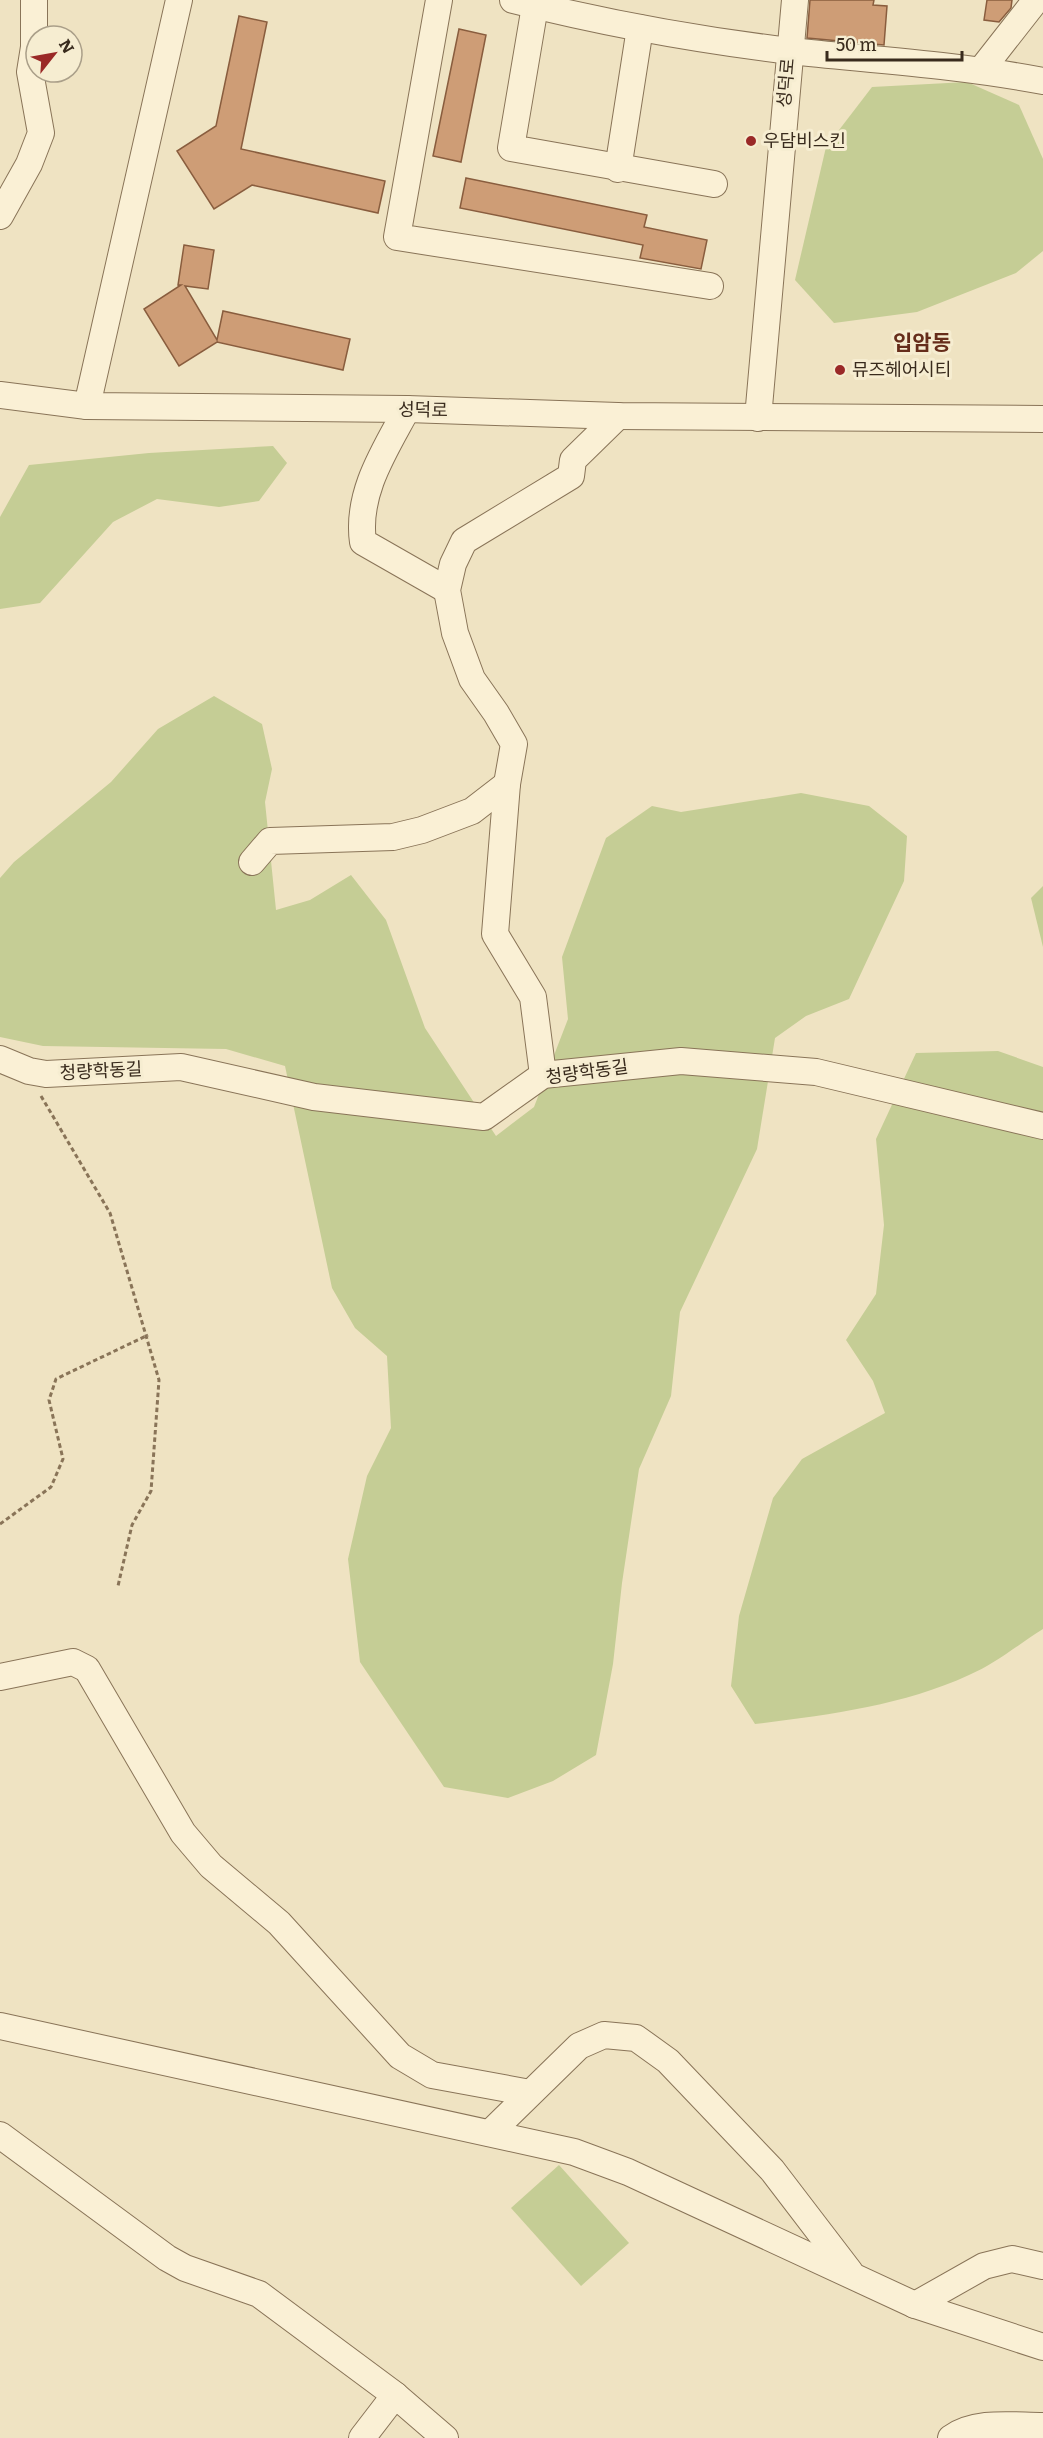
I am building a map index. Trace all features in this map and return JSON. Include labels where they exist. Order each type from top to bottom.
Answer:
[{"type":"street","points":[[0,216],[29,164],[41,133],[30,72],[34,47],[34,0]]},
{"type":"street","points":[[87,406],[179,0]]},
{"type":"street","points":[[439,0],[397,237],[710,286]]},
{"type":"street","name":"성덕로","points":[[758,418],[795,0]]},
{"type":"street","points":[[982,69],[1036,0]]},
{"type":"street","points":[[714,184],[618,169],[512,148],[524,3],[640,28],[789,50],[982,69],[1043,81]]},
{"type":"street","points":[[618,169],[640,28]]},
{"type":"street","name":"성덕로","points":[[0,395],[87,406],[758,418],[1043,419]]},
{"type":"street","points":[[407,410],[371,476],[361,529],[363,542],[447,590]]},
{"type":"street","points":[[543,1075],[533,997],[495,934],[507,784],[514,744],[472,678],[455,633],[447,590],[453,564],[464,541],[572,476],[573,460],[618,416]]},
{"type":"street","points":[[252,862],[270,841],[393,837],[422,830],[472,811],[507,784]]},
{"type":"street","name":"청량학동길","points":[[0,1059],[29,1071],[46,1074],[181,1067],[314,1097],[483,1117],[543,1075],[681,1061],[816,1072],[1043,1126]]},
{"type":"street","points":[[0,1677],[73,1662],[87,1669],[183,1833],[211,1866],[279,1923],[400,2056],[432,2075],[530,2093]]},
{"type":"street","points":[[0,2026],[574,2152],[628,2172],[915,2305],[1043,2347]]},
{"type":"street","points":[[490,2133],[579,2046],[604,2035],[636,2038],[668,2061],[772,2170],[852,2275]]},
{"type":"street","points":[[0,2135],[167,2258],[185,2268],[260,2294],[395,2395],[445,2438]]},
{"type":"street","points":[[915,2305],[984,2266],[1012,2259],[1043,2266]]},
{"type":"street","points":[[362,2438],[395,2395]]},
{"type":"street","points":[[951,2438],[961,2431],[985,2427],[1043,2426]]},
{"type":"path","points":[[29,1071],[110,1213],[148,1335],[159,1380],[152,1491],[132,1525],[118,1586]]},
{"type":"path","points":[[0,1524],[51,1487],[63,1459],[50,1400],[56,1378],[148,1335]]},
{"type":"green space","points":[[967,82],[1019,105],[1043,159],[1043,251],[1016,273],[917,312],[834,323],[795,280],[826,147],[872,87]]},
{"type":"green space","points":[[273,446],[287,463],[259,501],[219,507],[157,499],[113,522],[40,603],[0,609],[0,517],[29,465],[149,453]]},
{"type":"green space","points":[[214,696],[262,724],[272,769],[265,802],[276,910],[310,900],[351,875],[386,920],[425,1028],[496,1136],[534,1107],[568,1019],[562,957],[606,838],[652,806],[681,812],[801,793],[869,806],[907,836],[904,881],[849,999],[806,1016],[775,1038],[757,1149],[680,1312],[671,1396],[639,1469],[613,1664],[596,1755],[553,1781],[508,1798],[444,1787],[360,1662],[348,1559],[367,1476],[391,1428],[387,1356],[355,1328],[332,1288],[285,1066],[226,1049],[43,1046],[0,1037],[0,878],[14,862],[111,782],[158,729]]},
{"type":"green space","points":[[1043,886],[1043,947],[1031,898]]},
{"type":"green space","points":[[998,1051],[1043,1067],[1043,1629],[998,1660],[944,1686],[864,1708],[755,1724],[731,1686],[739,1616],[773,1498],[802,1459],[885,1413],[873,1381],[846,1340],[876,1294],[884,1225],[876,1139],[916,1053]]},
{"type":"green space","points":[[559,2165],[629,2243],[581,2286],[511,2208]]},
{"type":"building","points":[[810,0],[874,0],[873,5],[887,6],[884,45],[807,38]]},
{"type":"building","points":[[987,0],[1012,0],[1011,8],[999,22],[984,20]]},
{"type":"building","points":[[239,16],[267,22],[241,149],[385,181],[378,213],[252,185],[214,209],[177,151],[216,126]]},
{"type":"building","points":[[459,29],[486,35],[461,162],[433,156]]},
{"type":"building","points":[[466,178],[647,215],[644,227],[707,240],[701,269],[640,258],[643,245],[460,208]]},
{"type":"building","points":[[184,245],[214,250],[208,289],[185,286],[217,340],[223,311],[350,339],[343,370],[217,342],[179,366],[144,309],[181,285],[178,285]]},
{"type":"place","name":"우담비스킨","points":[[751,141]]},
{"type":"place","name":"뮤즈헤어시티","points":[[840,370]]},
{"type":"district","name":"입암동","points":[[922,343]]}]
